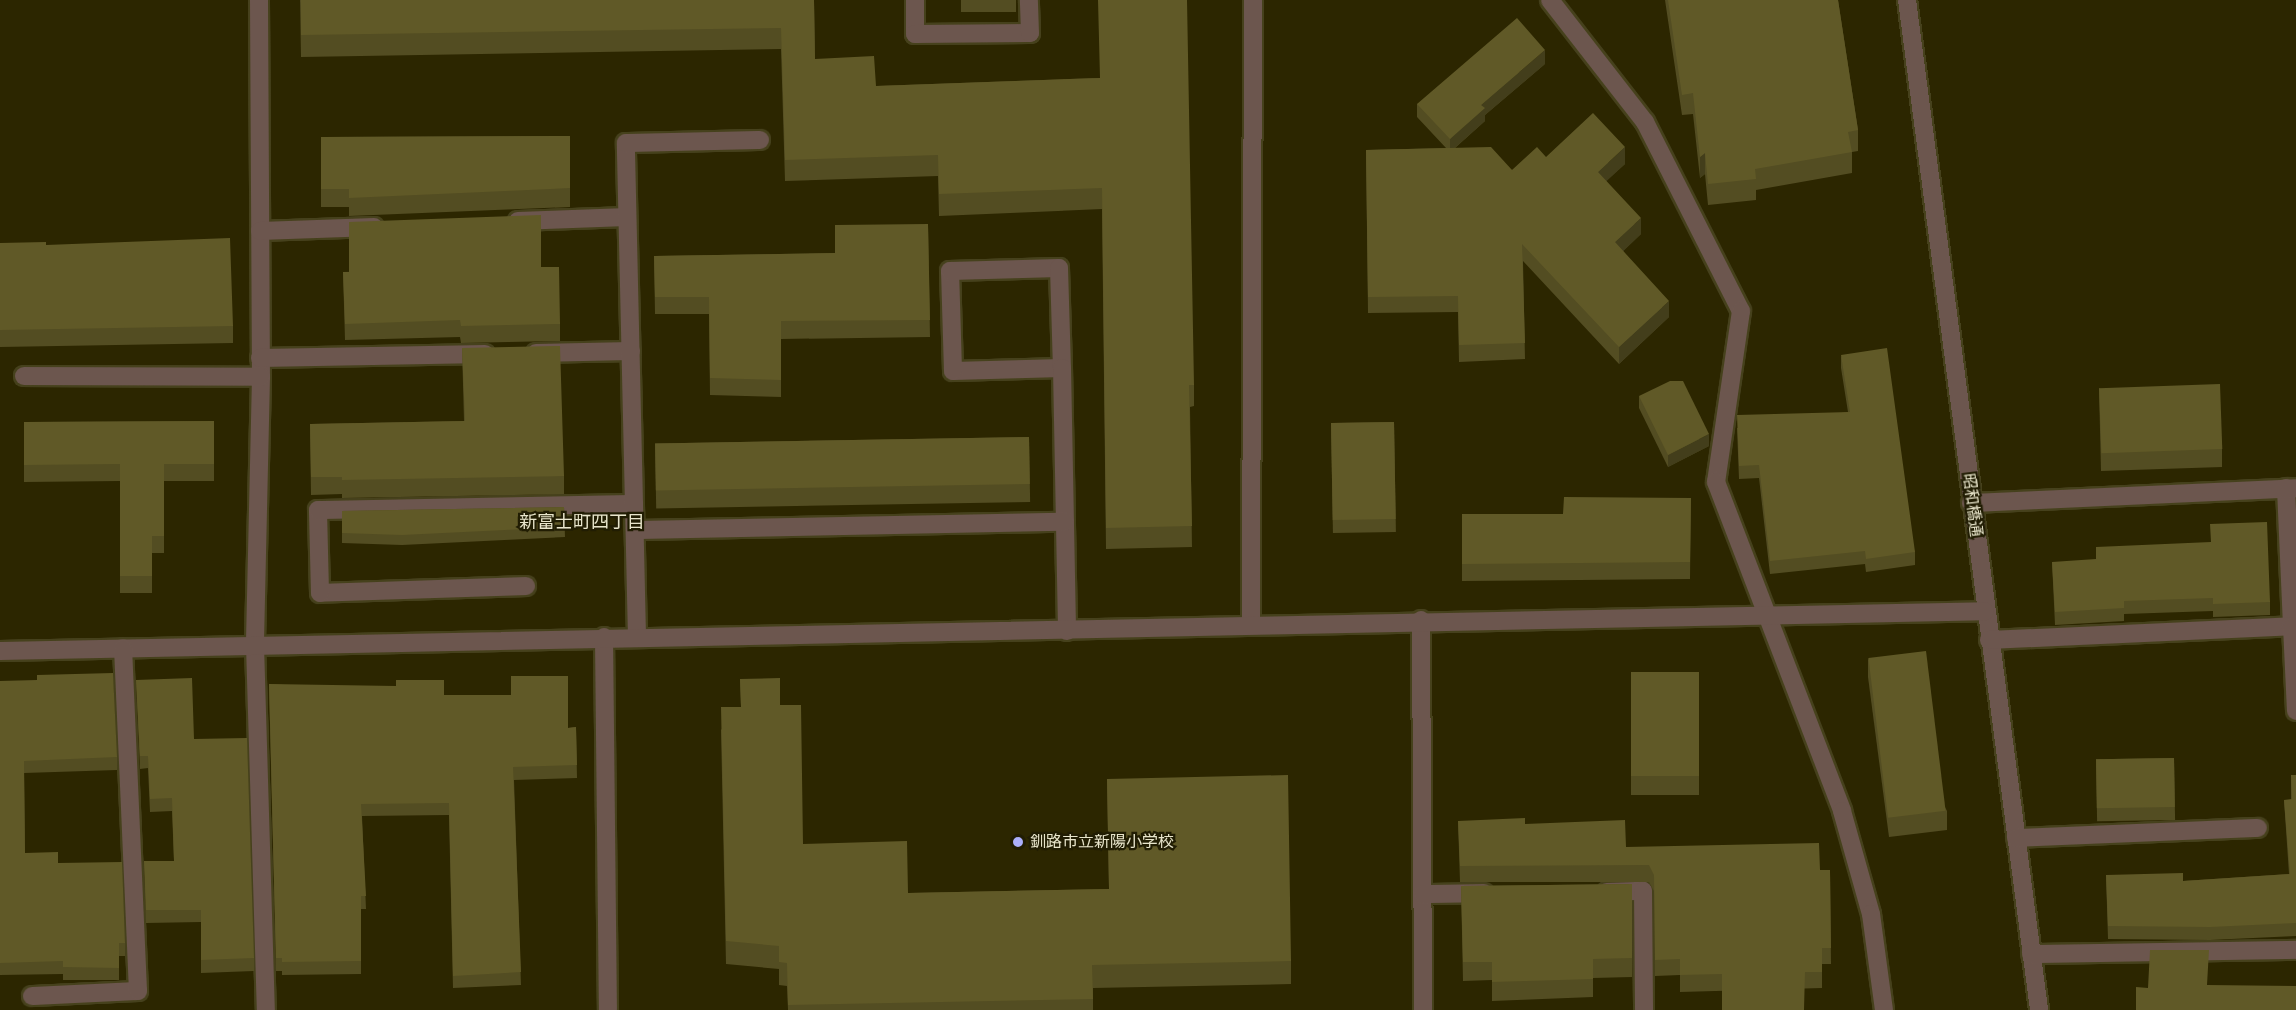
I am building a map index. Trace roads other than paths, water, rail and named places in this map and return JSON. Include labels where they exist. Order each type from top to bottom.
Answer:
[{"type":"street","points":[[260,0],[261,377],[255,645],[266,1010]]},
{"type":"street","points":[[915,0],[915,34],[1030,33],[1029,0]]},
{"type":"street","points":[[1251,626],[1253,0]]},
{"type":"street","points":[[1550,0],[1646,122],[1741,310],[1716,482],[1842,811],[1871,914],[1884,1010]]},
{"type":"street","name":"昭和橋通","points":[[1907,0],[2038,1010]]},
{"type":"street","points":[[637,636],[626,143],[760,140]]},
{"type":"street","points":[[497,222],[627,217]]},
{"type":"street","points":[[260,231],[390,226]]},
{"type":"street","points":[[1062,368],[953,371],[950,271],[1059,268],[1062,368],[1067,631]]},
{"type":"street","points":[[260,357],[631,351]]},
{"type":"street","points":[[24,376],[261,377]]},
{"type":"street","points":[[1971,503],[2291,488],[2292,626],[2296,711]]},
{"type":"street","points":[[526,586],[320,593],[318,510],[634,504]]},
{"type":"street","points":[[634,530],[1065,522]]},
{"type":"street","points":[[0,651],[637,636],[1067,631],[1420,620],[1985,610]]},
{"type":"street","points":[[1420,620],[1423,1010]]},
{"type":"street","points":[[1989,640],[2292,626]]},
{"type":"street","points":[[604,637],[608,1010]]},
{"type":"street","points":[[33,996],[138,992],[123,648]]},
{"type":"street","points":[[2016,838],[2258,828]]},
{"type":"street","points":[[1585,892],[1644,891],[1644,1010]]},
{"type":"street","points":[[1423,894],[1504,893]]},
{"type":"street","points":[[2031,954],[2296,950]]},
{"type":"place","name":"釧路市立新陽小学校","points":[[1018,842]]},
{"type":"district","name":"新富士町四丁目","points":[[582,522]]}]
